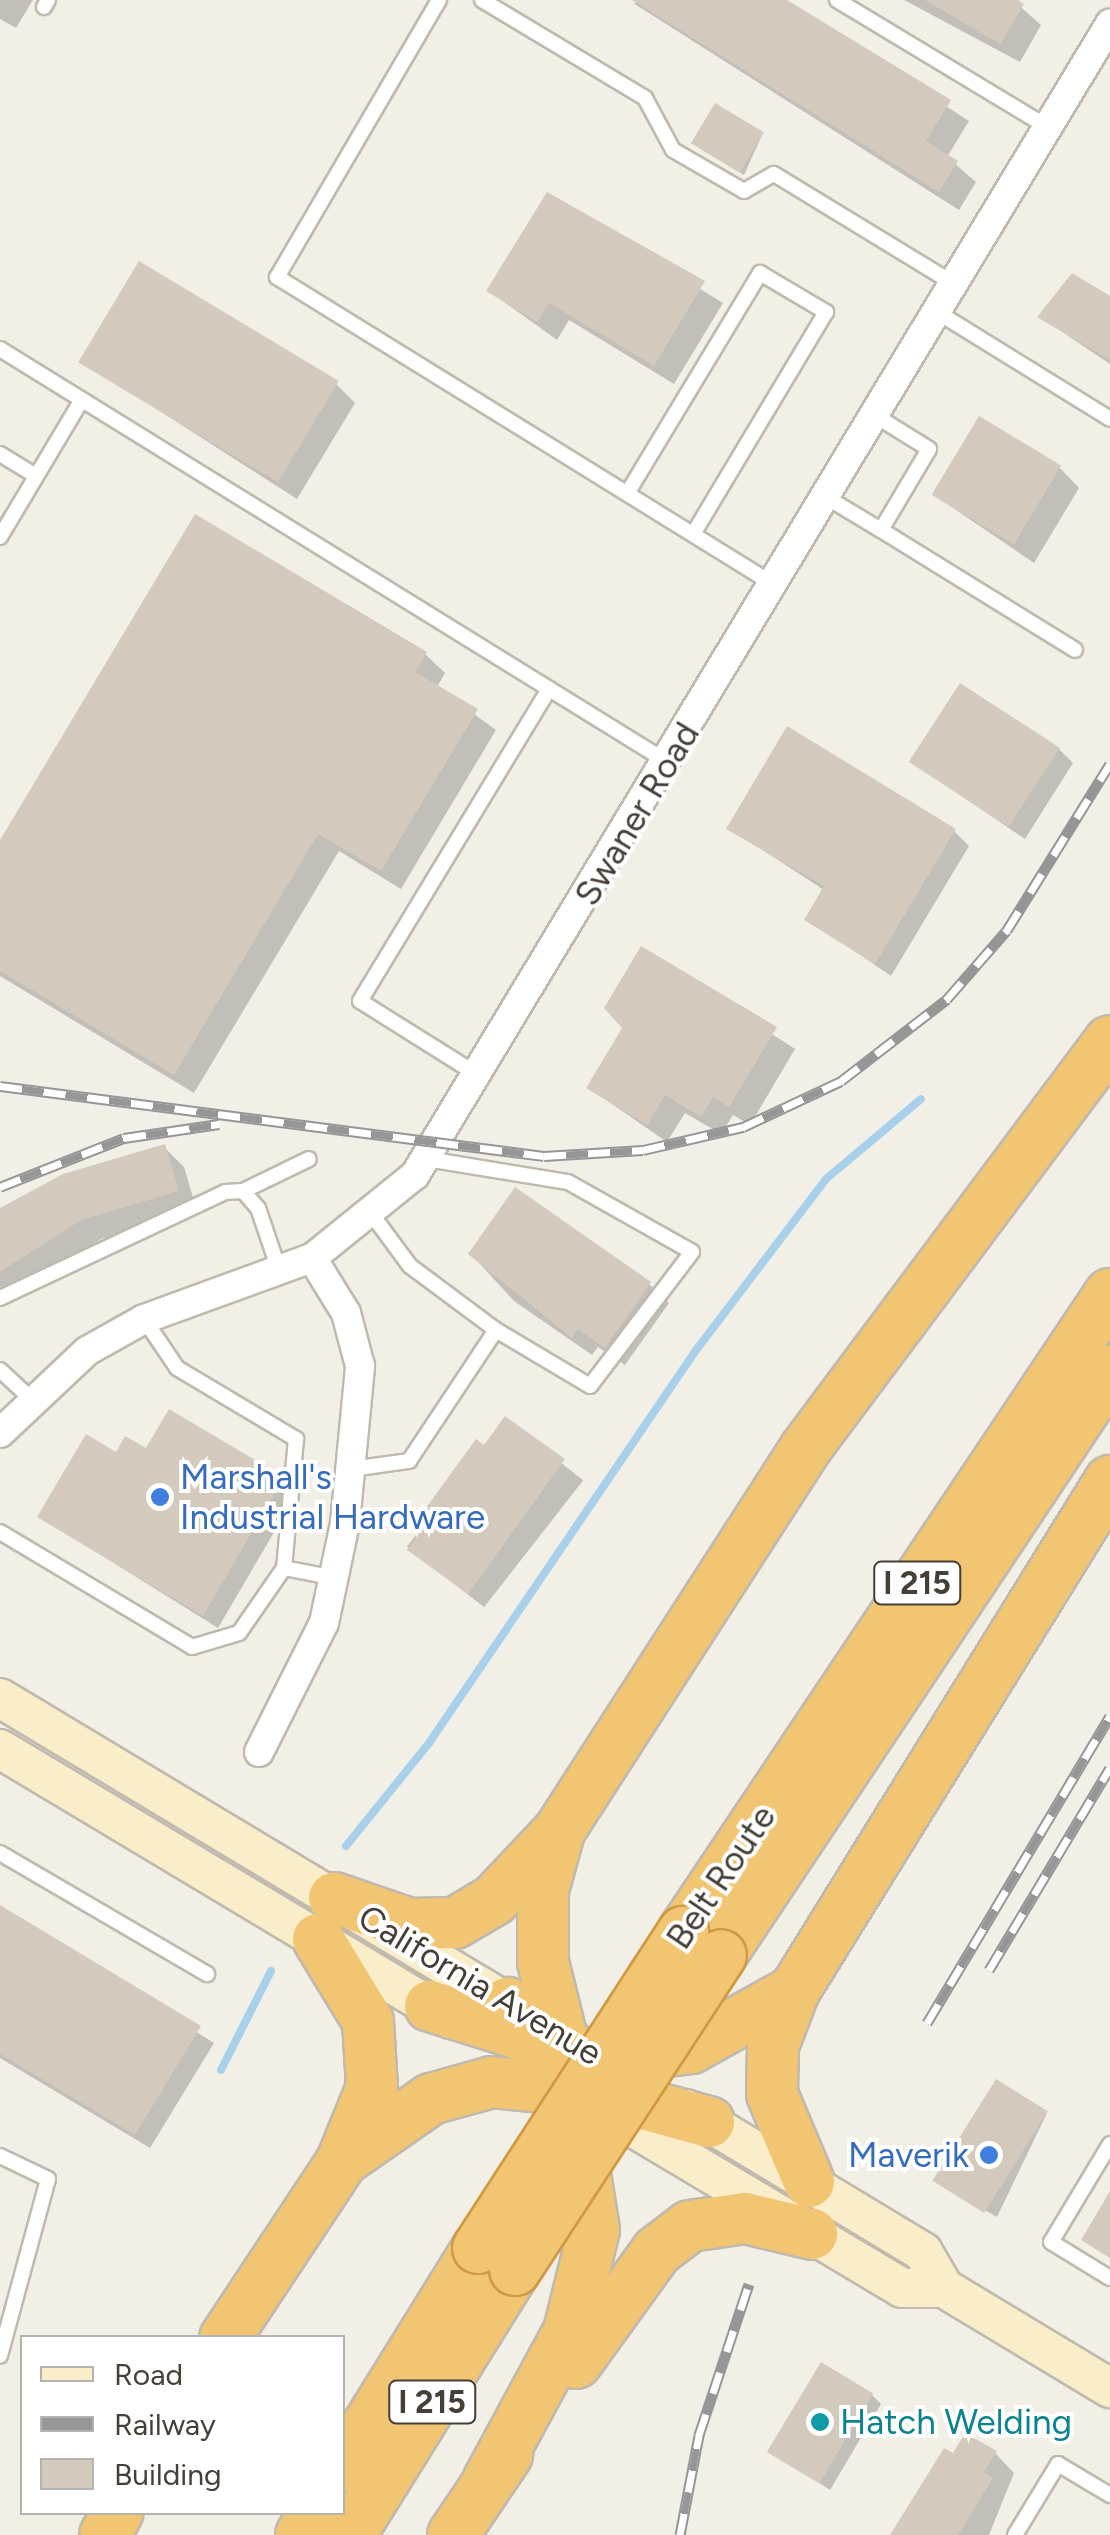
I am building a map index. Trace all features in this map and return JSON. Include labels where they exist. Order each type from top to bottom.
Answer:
[{"type":"highway","points":[[227,2335],[342,2161],[367,2106],[373,2044],[326,1919],[455,1923],[494,1900],[559,1831],[821,1426],[1110,1041]]},
{"type":"highway","name":"Belt Route","points":[[345,2463],[496,2259],[702,1944],[1110,1294]]},
{"type":"highway","name":"Belt Route","points":[[702,1944],[1110,1371]]},
{"type":"highway","points":[[809,2182],[772,2094],[773,2046],[794,1990],[1110,1482]]},
{"type":"highway","points":[[488,2481],[570,2331],[590,2265],[590,2172],[561,2050],[541,1936],[559,1831]]},
{"type":"highway","points":[[342,2161],[406,2112],[460,2087],[561,2050],[642,2058],[691,2048],[794,1990]]},
{"type":"highway","points":[[430,2006],[561,2050],[709,2122]]},
{"type":"highway","points":[[561,2050],[644,2133]]},
{"type":"highway","points":[[453,2535],[488,2481],[674,2236],[724,2218],[812,2234]]},
{"type":"highway","name":"Belt Route","points":[[350,2535],[496,2259]]},
{"type":"main road","name":"California Avenue","points":[[0,1698],[326,1919],[430,2006]]},
{"type":"main road","name":"California Avenue","points":[[0,1749],[326,1919],[561,2050]]},
{"type":"main road","points":[[709,2122],[923,2252],[944,2288],[1110,2388]]},
{"type":"main road","points":[[644,2133],[902,2288],[944,2288]]},
{"type":"street","name":"Swaner Road","points":[[0,1433],[30,1398],[144,1319],[280,1273],[312,1258],[373,1216],[426,1158],[670,763],[773,584],[1110,24]]},
{"type":"street","points":[[259,1752],[306,1666],[336,1578],[351,1468],[356,1338],[312,1258]]},
{"type":"lane","points":[[440,0],[277,277],[773,584]]},
{"type":"lane","points":[[482,0],[645,98],[673,150],[744,190],[774,174],[954,284]]},
{"type":"lane","points":[[836,0],[1048,128]]},
{"type":"lane","points":[[628,492],[760,273],[826,312],[693,534]]},
{"type":"lane","points":[[937,312],[1110,420]]},
{"type":"lane","points":[[0,349],[670,763]]},
{"type":"lane","points":[[1,534],[81,401]]},
{"type":"lane","points":[[876,416],[929,449],[881,530]]},
{"type":"lane","points":[[0,454],[36,476]]},
{"type":"lane","points":[[826,497],[1076,650]]},
{"type":"lane","points":[[479,1076],[360,1001],[549,689]]},
{"type":"lane","points":[[373,1216],[410,1266],[496,1330],[590,1386],[692,1252],[568,1182],[426,1158]]},
{"type":"lane","points":[[0,1298],[309,1159]]},
{"type":"lane","points":[[243,1191],[280,1273]]},
{"type":"lane","points":[[0,1532],[192,1646],[239,1633],[284,1568],[296,1439],[178,1368],[144,1319]]},
{"type":"lane","points":[[351,1468],[409,1461],[496,1330]]},
{"type":"lane","points":[[0,1370],[30,1398]]},
{"type":"lane","points":[[284,1568],[336,1578]]},
{"type":"lane","points":[[0,1853],[206,1974]]},
{"type":"lane","points":[[1110,2144],[1050,2242],[1110,2278]]},
{"type":"lane","points":[[0,2156],[48,2179],[0,2356]]},
{"type":"lane","points":[[1015,2535],[1058,2464],[1110,2495]]},
{"type":"building","points":[[632,0],[787,0],[951,100],[926,141],[958,161],[939,192]]},
{"type":"building","points":[[925,0],[1018,0],[1024,4],[1000,44]]},
{"type":"building","points":[[715,103],[764,132],[740,173],[691,143]]},
{"type":"building","points":[[547,192],[705,281],[654,366],[549,303],[537,322],[486,291]]},
{"type":"building","points":[[139,261],[339,381],[278,482],[78,362]]},
{"type":"building","points":[[1072,273],[1110,296],[1110,360],[1037,317]]},
{"type":"building","points":[[979,416],[1061,465],[1014,544],[932,495]]},
{"type":"building","points":[[195,514],[427,652],[415,672],[478,709],[381,871],[318,834],[174,1075],[0,971],[0,840]]},
{"type":"building","points":[[960,683],[1060,748],[1009,827],[909,762]]},
{"type":"building","points":[[787,726],[956,829],[875,964],[804,920],[824,886],[726,829]]},
{"type":"building","points":[[641,946],[777,1027],[729,1107],[713,1097],[701,1117],[665,1095],[647,1125],[586,1088],[622,1028],[604,1008]]},
{"type":"building","points":[[165,1144],[179,1191],[81,1220],[0,1272],[0,1208],[63,1174]]},
{"type":"building","points":[[515,1187],[651,1282],[605,1348],[578,1329],[572,1338],[468,1254]]},
{"type":"building","name":"Marshall's Industrial Hardware","points":[[169,1409],[284,1477],[203,1616],[37,1517],[86,1434],[116,1452],[125,1436],[146,1448]]},
{"type":"building","points":[[505,1416],[565,1459],[468,1594],[407,1550],[426,1524],[418,1519],[476,1439],[484,1445]]},
{"type":"building","points":[[0,1905],[201,2026],[135,2135],[0,2054]]},
{"type":"building","name":"Maverik","points":[[996,2079],[1048,2111],[984,2213],[932,2181]]},
{"type":"building","points":[[1110,2191],[1110,2258],[1081,2240]]},
{"type":"building","name":"Hatch Welding","points":[[821,2362],[873,2393],[819,2483],[767,2452]]},
{"type":"building","points":[[965,2433],[997,2451],[984,2472],[993,2478],[958,2535],[890,2535],[944,2448],[953,2453]]},
{"type":"waterway","points":[[346,1846],[429,1743],[697,1349],[826,1179],[921,1099]]},
{"type":"waterway","points":[[221,2070],[271,1971]]},
{"type":"railway","points":[[0,1086],[544,1156],[643,1150],[743,1127],[841,1081],[947,999],[1007,930],[1110,764]]},
{"type":"railway","points":[[0,1187],[124,1138],[219,1124]]},
{"type":"railway","points":[[927,2023],[1110,1716]]},
{"type":"railway","points":[[989,1970],[1110,1768]]},
{"type":"railway","points":[[680,2535],[699,2435],[749,2284]]},
{"type":"place","name":"Marshall's Industrial Hardware","points":[[160,1497]]},
{"type":"place","name":"Maverik","points":[[989,2155]]},
{"type":"place","name":"Hatch Welding","points":[[820,2422]]}]
